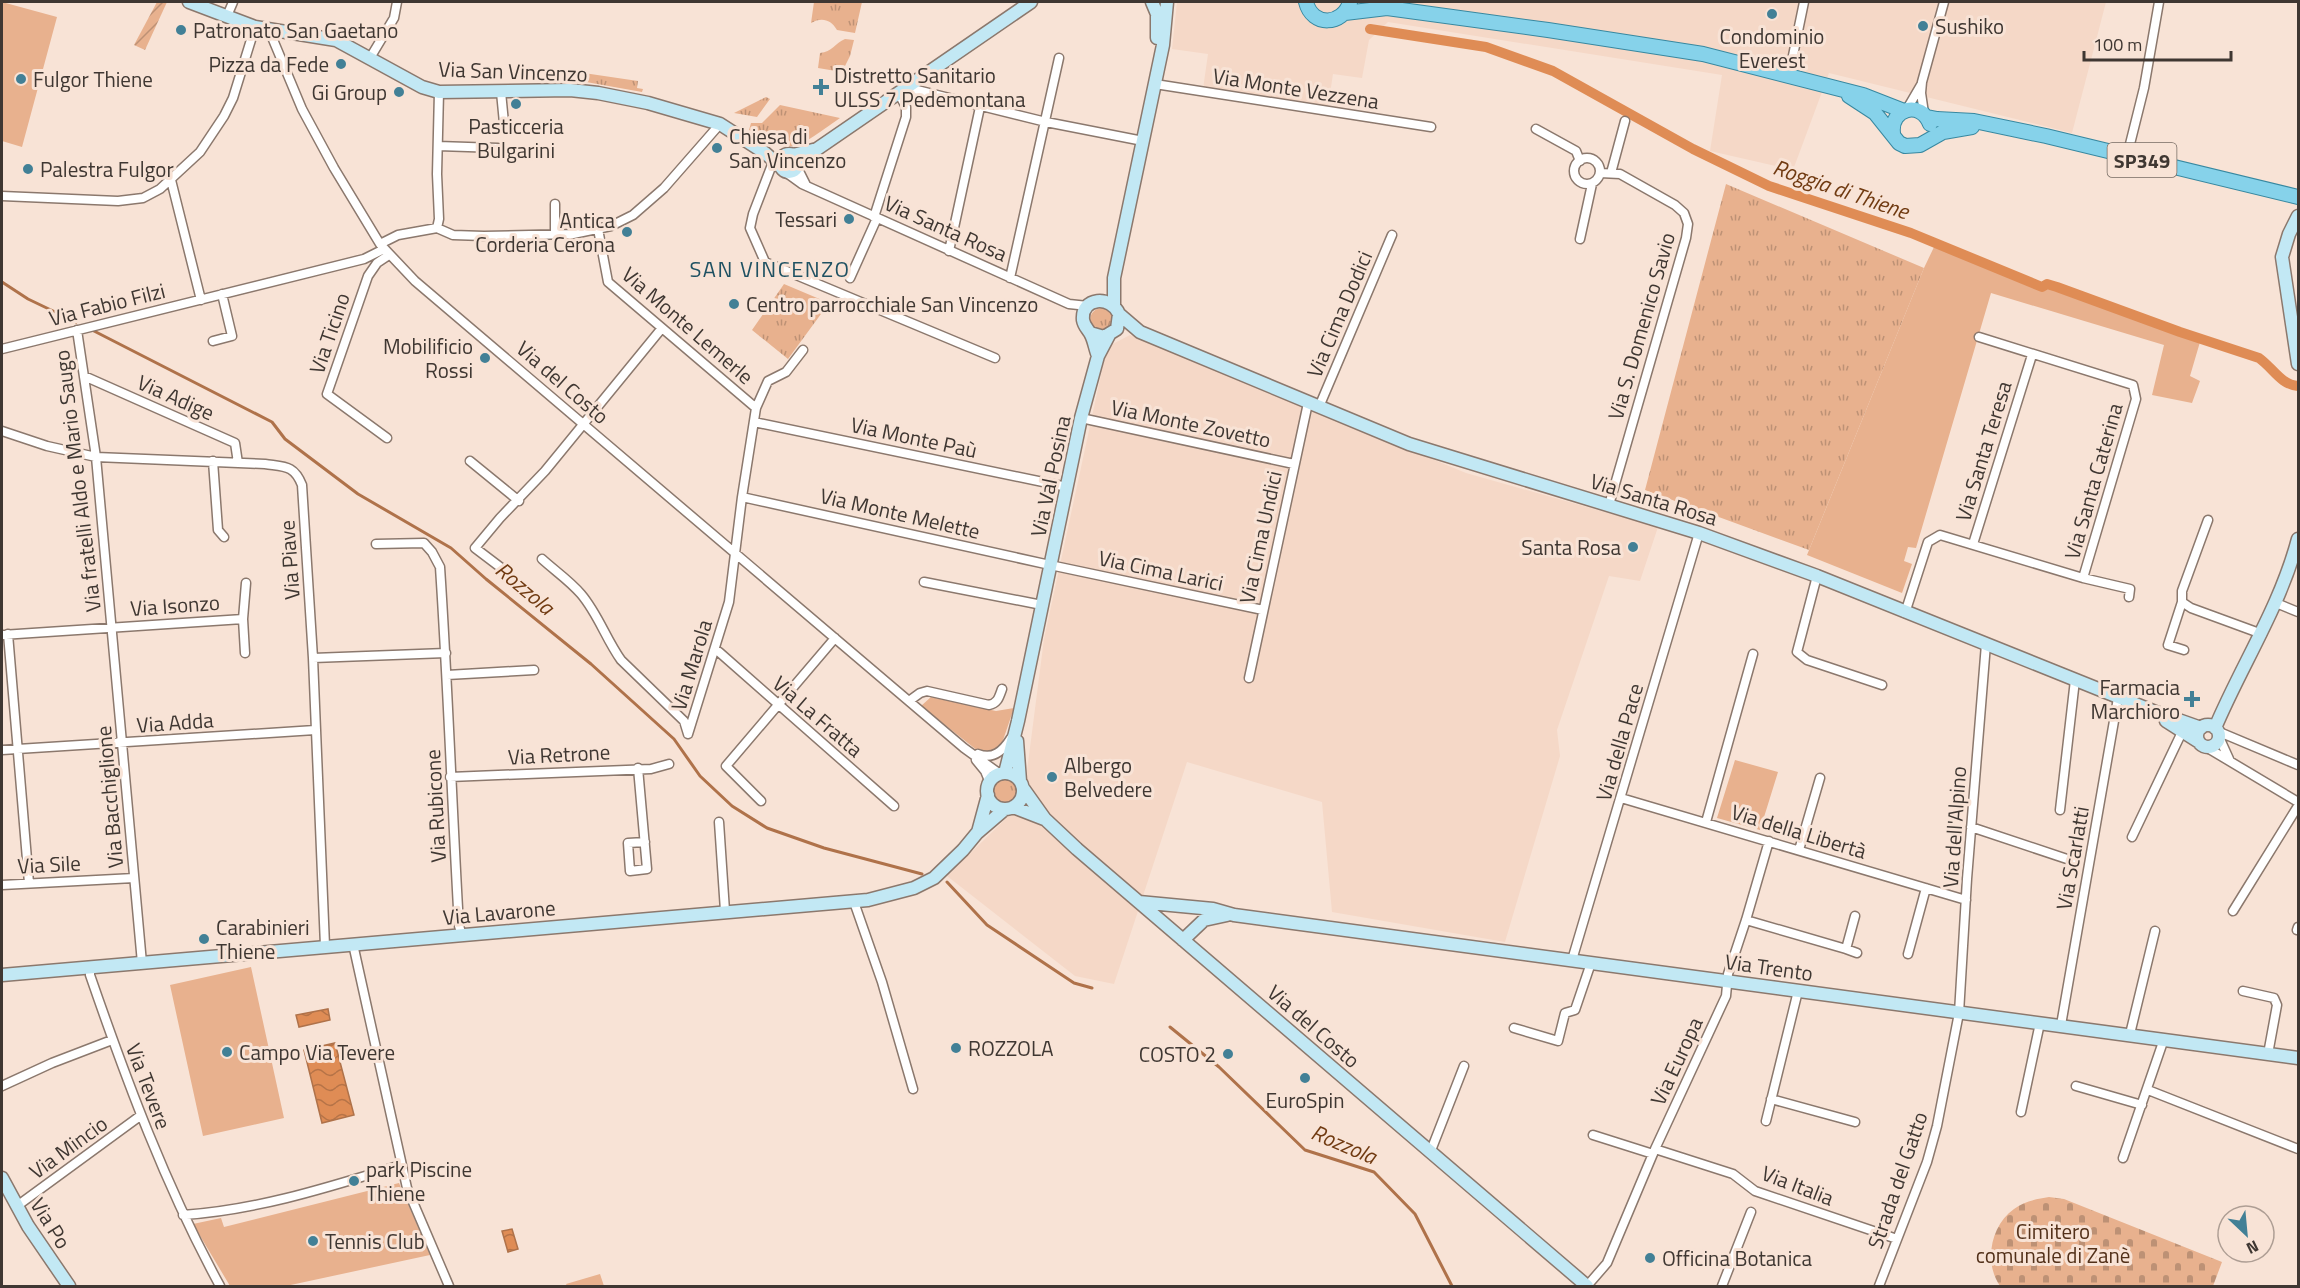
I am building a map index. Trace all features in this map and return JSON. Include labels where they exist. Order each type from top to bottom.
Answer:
[{"type":"main road","points":[[1293,2],[1308,7],[1315,17],[1327,21],[1334,20],[1347,7],[1387,8],[1703,54],[1835,87],[1905,110],[1913,109],[1926,115],[1931,130],[1927,140],[1920,145],[1909,147],[1899,143],[1875,113],[1835,87]]},
{"type":"main road","points":[[1371,2],[1387,8]]},
{"type":"main road","points":[[1893,133],[1894,121],[1905,110]]},
{"type":"main road","name":"SP349","points":[[1926,115],[2046,136],[2298,197]]},
{"type":"main road","name":"SP349","points":[[1927,140],[1949,130],[1986,124]]},
{"type":"street","name":"Via San Vincenzo","points":[[189,2],[255,27],[336,40],[422,87],[439,92],[539,90],[598,93],[686,113],[720,124],[782,161]]},
{"type":"street","points":[[227,15],[233,2]]},
{"type":"street","points":[[370,58],[394,18],[397,2]]},
{"type":"street","points":[[995,358],[765,262],[750,228],[782,161],[817,149],[1032,2]]},
{"type":"street","name":"Via Val Posina","points":[[1152,2],[1157,14],[1159,59]]},
{"type":"street","name":"Via Val Posina","points":[[1002,774],[1016,730],[1081,418],[1098,356],[1119,324],[1114,278],[1163,45],[1167,2]]},
{"type":"street","points":[[1789,75],[1804,2]]},
{"type":"street","points":[[1926,115],[1921,93],[1922,82],[1944,2]]},
{"type":"street","points":[[2127,156],[2144,88],[2159,2]]},
{"type":"street","points":[[2,196],[127,201],[150,195],[171,180],[200,152],[224,116],[233,98],[255,27]]},
{"type":"street","name":"Via del Costo","points":[[269,30],[306,118],[340,180],[384,249],[415,281],[734,555],[968,751],[1002,774]]},
{"type":"street","points":[[1010,278],[1059,58]]},
{"type":"street","points":[[1905,110],[1922,82]]},
{"type":"street","name":"Via Monte Vezzena","points":[[1155,84],[1431,127]]},
{"type":"street","points":[[901,90],[1143,141]]},
{"type":"street","points":[[850,278],[876,218],[906,117],[906,107],[901,90]]},
{"type":"street","points":[[439,92],[440,219],[437,228],[453,235],[573,234],[610,226],[638,210],[664,188],[720,124]]},
{"type":"street","points":[[501,92],[504,123]]},
{"type":"street","points":[[949,251],[980,107]]},
{"type":"street","points":[[1611,173],[1625,121]]},
{"type":"street","points":[[1536,129],[1576,152],[1580,161]]},
{"type":"street","points":[[438,146],[498,148]]},
{"type":"street","points":[[1580,239],[1592,184],[1598,179],[1600,172],[1599,164],[1592,159],[1580,161],[1575,167],[1575,176],[1580,182],[1592,184]]},
{"type":"street","points":[[782,161],[807,185]]},
{"type":"street","name":"Via Santa Rosa","points":[[782,161],[794,180],[1069,304],[1088,306]]},
{"type":"street","name":"Via S. Domenico Savio","points":[[1600,172],[1620,174],[1675,205],[1684,213],[1688,224],[1686,238],[1609,505]]},
{"type":"street","points":[[171,180],[201,300]]},
{"type":"street","points":[[555,204],[555,234]]},
{"type":"street","points":[[2298,216],[2289,234],[2282,257],[2296,327],[2298,364]]},
{"type":"street","name":"Via Fabio Filzi","points":[[2,349],[364,259],[384,249],[398,235],[437,228]]},
{"type":"street","name":"Via Monte Lemerle","points":[[598,229],[608,282],[756,408]]},
{"type":"street","name":"Via Cima Dodici","points":[[1314,405],[1392,235]]},
{"type":"street","name":"Via Ticino","points":[[384,249],[368,276],[327,394],[387,438]]},
{"type":"street","name":"Via Val Posina","points":[[1101,300],[1114,278]]},
{"type":"street","points":[[213,341],[232,336],[222,294]]},
{"type":"street","points":[[1098,356],[1083,321],[1088,306],[1101,300],[1117,310]]},
{"type":"street","name":"Via Santa Rosa","points":[[1069,304],[1083,321]]},
{"type":"street","name":"Via Santa Rosa","points":[[1117,310],[1140,332],[1409,444],[1699,533],[1817,576],[2118,698],[2213,730]]},
{"type":"street","points":[[508,573],[475,548],[500,518],[519,501],[662,328]]},
{"type":"street","name":"Via fratelli Aldo e Mario Saugo","points":[[77,330],[96,457],[111,628]]},
{"type":"street","name":"Via Santa Rosa","points":[[1111,334],[1140,332]]},
{"type":"street","points":[[1090,333],[1099,337],[1111,334]]},
{"type":"street","points":[[1979,337],[2032,355]]},
{"type":"street","points":[[734,555],[756,408],[768,381],[786,372],[803,350]]},
{"type":"street","name":"Via Santa Caterina","points":[[2032,355],[2133,386],[2136,394],[2083,578]]},
{"type":"street","name":"Via Santa Teresa","points":[[1905,613],[1928,542],[1940,536],[1973,544],[2032,355]]},
{"type":"street","name":"Via Adige","points":[[84,376],[235,443],[238,463]]},
{"type":"street","name":"Via Cima Undici","points":[[1249,678],[1294,464],[1314,405]]},
{"type":"street","name":"Via Monte Zovetto","points":[[1081,418],[1294,464]]},
{"type":"street","name":"Via Monte Paù","points":[[754,422],[1067,487]]},
{"type":"street","name":"Via Piave","points":[[2,431],[47,446],[96,457],[213,461],[292,468],[298,476],[302,485],[313,658],[325,946]]},
{"type":"street","points":[[213,461],[218,530],[224,537]]},
{"type":"street","points":[[470,461],[519,501]]},
{"type":"street","name":"Via Monte Melette","points":[[742,497],[1050,565]]},
{"type":"street","points":[[2184,650],[2168,645],[2182,602],[2182,591],[2208,520]]},
{"type":"street","name":"Via della Pace","points":[[1572,960],[1699,533]]},
{"type":"street","points":[[2298,539],[2292,563],[2276,603],[2213,730],[2216,744],[2202,745],[2197,733],[2213,730],[2298,765]]},
{"type":"street","name":"Via Rubicone","points":[[376,544],[424,543],[440,567],[459,930],[462,935]]},
{"type":"street","points":[[1973,544],[2083,578],[2130,589],[2129,597]]},
{"type":"street","name":"Via Marola","points":[[542,559],[582,595],[621,660],[684,721],[688,734],[729,602],[734,555]]},
{"type":"street","name":"Via Cima Larici","points":[[1050,565],[1263,609]]},
{"type":"street","points":[[1817,576],[1797,651],[1807,660],[1882,685]]},
{"type":"street","points":[[924,582],[1042,605]]},
{"type":"street","name":"Via Isonzo","points":[[245,653],[243,619],[246,583]]},
{"type":"street","points":[[2182,602],[2191,608],[2262,634]]},
{"type":"street","points":[[2276,603],[2298,612]]},
{"type":"street","name":"Via Isonzo","points":[[5,635],[243,619]]},
{"type":"street","name":"Via Bacchiglione","points":[[111,628],[142,963]]},
{"type":"street","points":[[5,635],[19,750],[29,883]]},
{"type":"street","points":[[761,801],[726,766],[835,638]]},
{"type":"street","name":"Via dell'Alpino","points":[[1959,1013],[1986,644]]},
{"type":"street","name":"Via La Fratta","points":[[719,652],[894,806]]},
{"type":"street","points":[[313,658],[446,653]]},
{"type":"street","points":[[1706,822],[1753,654]]},
{"type":"street","points":[[447,675],[534,670]]},
{"type":"street","points":[[2060,810],[2075,680]]},
{"type":"street","points":[[909,701],[927,691],[989,705],[999,699],[1002,689]]},
{"type":"street","name":"Via Scarlatti","points":[[2061,1025],[2118,698]]},
{"type":"street","name":"Via Santa Rosa","points":[[2153,711],[2220,757],[2229,759],[2298,804]]},
{"type":"street","name":"Via Adda","points":[[2,750],[315,730]]},
{"type":"street","points":[[968,751],[986,757],[996,755],[1016,730]]},
{"type":"street","name":"Via Val Posina","points":[[1016,730],[1022,785]]},
{"type":"street","points":[[2213,730],[2229,759]]},
{"type":"street","points":[[2132,837],[2182,732]]},
{"type":"street","name":"Via del Costo","points":[[968,751],[985,771],[989,789]]},
{"type":"street","name":"Via Retrone","points":[[450,777],[651,769],[669,764]]},
{"type":"street","points":[[638,768],[645,842]]},
{"type":"street","points":[[1009,808],[1021,799],[1022,785],[1014,775],[1002,774],[989,789],[994,805],[1045,819]]},
{"type":"street","points":[[1799,849],[1820,778]]},
{"type":"street","name":"Via del Costo","points":[[1022,785],[1045,819],[1587,1286]]},
{"type":"street","name":"Via Lavarone","points":[[977,833],[989,789]]},
{"type":"street","name":"Via della Libertà","points":[[1621,798],[1966,900]]},
{"type":"street","points":[[2233,911],[2298,804]]},
{"type":"street","name":"Via Lavarone","points":[[2,975],[725,911],[854,902],[893,895],[933,878],[963,850],[977,833],[1009,808]]},
{"type":"street","points":[[719,822],[725,911]]},
{"type":"street","points":[[1971,827],[2076,862]]},
{"type":"street","name":"Via Europa","points":[[1587,1286],[1606,1263],[1654,1151],[1726,996],[1730,964],[1746,920],[1769,841]]},
{"type":"street","name":"Via Sile","points":[[2,885],[134,878]]},
{"type":"street","points":[[1908,954],[1926,888]]},
{"type":"street","points":[[854,902],[882,982],[913,1089]]},
{"type":"street","name":"Via Trento","points":[[1140,902],[1213,909],[1234,915],[2298,1058]]},
{"type":"street","points":[[1170,928],[1178,913],[1187,906]]},
{"type":"street","name":"Via Trento","points":[[1183,940],[1204,920],[1234,915]]},
{"type":"street","points":[[1846,949],[1855,916]]},
{"type":"street","points":[[1746,920],[1857,953]]},
{"type":"street","points":[[2130,1034],[2155,931]]},
{"type":"street","points":[[353,944],[407,1188],[449,1287]]},
{"type":"street","points":[[1514,1028],[1558,1041],[1565,1013],[1575,1010],[1591,963]]},
{"type":"street","name":"Via Tevere","points":[[90,967],[90,975],[140,1116],[183,1215],[220,1287]]},
{"type":"street","points":[[1766,1121],[1798,991]]},
{"type":"street","points":[[2243,991],[2274,998],[2277,1005],[2268,1054]]},
{"type":"street","name":"Strada del Gatto","points":[[1880,1287],[1927,1162],[1937,1126],[1959,1013]]},
{"type":"street","points":[[2021,1112],[2040,1023]]},
{"type":"street","points":[[2123,1158],[2164,1039]]},
{"type":"street","points":[[2,1086],[112,1040]]},
{"type":"street","points":[[1430,1153],[1464,1066]]},
{"type":"street","points":[[2076,1086],[2142,1105]]},
{"type":"street","points":[[2148,1090],[2298,1149]]},
{"type":"street","points":[[1771,1099],[1855,1122]]},
{"type":"street","name":"Via Mincio","points":[[17,1206],[140,1116]]},
{"type":"street","points":[[1593,1135],[1654,1151]]},
{"type":"street","name":"Via Italia","points":[[1654,1151],[1733,1174],[1755,1191],[1897,1239]]},
{"type":"street","points":[[183,1215],[217,1212],[281,1200],[401,1165]]},
{"type":"street","name":"Via Po","points":[[3,1183],[69,1287]]},
{"type":"street","points":[[1722,1287],[1751,1212]]},
{"type":"shaded area","points":[[1177,2],[2106,2],[2072,133],[1829,73],[1793,170],[1710,151],[1722,75],[1388,22],[1369,40],[1362,78],[1333,74],[1328,107],[1203,89],[1208,54],[1172,49]]},
{"type":"shaded area","points":[[1130,335],[1466,473],[1658,527],[1640,581],[1609,576],[1557,730],[1560,756],[1505,942],[1332,912],[1322,802],[1187,762],[1114,984],[1075,976],[947,876],[1023,802],[1044,639],[1107,347]]},
{"type":"green space","name":"Fulgor Thiene","points":[[2,2],[57,17],[22,147],[2,141]]},
{"type":"green space","points":[[157,2],[167,2],[145,50],[134,45]]},
{"type":"green space","points":[[814,2],[862,2],[855,33],[837,30],[832,23],[826,20],[811,23]]},
{"type":"green space","points":[[845,39],[854,40],[850,56],[842,72],[818,68],[820,53],[828,51]]},
{"type":"green space","points":[[577,72],[638,81],[637,88],[643,89],[642,92],[575,80]]},
{"type":"green space","points":[[766,97],[770,99],[757,117],[734,113]]},
{"type":"green space","points":[[780,105],[840,118],[806,141],[796,145],[776,145],[749,130],[751,123],[762,123]]},
{"type":"green space","points":[[1726,184],[1924,268],[1809,550],[1645,490]]},
{"type":"green space","points":[[1934,247],[2200,342],[2190,376],[2200,381],[2192,403],[2152,395],[2164,345],[1991,293],[1916,548],[1908,547],[1904,561],[1912,564],[1902,593],[1807,555]]},
{"type":"green space","points":[[784,284],[829,303],[788,359],[752,330]]},
{"type":"green space","points":[[1102,308],[1111,311],[1114,320],[1111,329],[1102,332],[1093,329],[1090,320],[1093,311]]},
{"type":"green space","points":[[931,697],[996,711],[1014,708],[1001,746],[995,752],[978,751],[921,706]]},
{"type":"green space","points":[[1735,760],[1778,772],[1760,830],[1717,818]]},
{"type":"green space","points":[[1005,779],[1013,783],[1017,791],[1013,799],[1005,803],[997,799],[993,791],[997,783]]},
{"type":"green space","name":"Campo Via Tevere","points":[[251,967],[284,1118],[203,1136],[170,985]]},
{"type":"green space","name":"Tennis Club","points":[[399,1183],[430,1255],[286,1286],[230,1286],[193,1224],[221,1218],[224,1227]]},
{"type":"green space","name":"Cimitero comunale di Zanè","points":[[2049,1197],[2064,1199],[2216,1260],[2216,1264],[2221,1264],[2213,1286],[2000,1286],[1992,1267],[1992,1245],[1995,1235],[2006,1216],[2018,1206]]},
{"type":"green space","points":[[600,1274],[604,1286],[567,1286],[566,1284]]},
{"type":"water","points":[[328,1009],[330,1020],[299,1027],[296,1015]]},
{"type":"water","points":[[335,1043],[354,1115],[322,1123],[304,1050]]},
{"type":"water","points":[[512,1229],[518,1249],[508,1252],[502,1231]]},
{"type":"waterway","name":"Roggia di Thiene","points":[[1370,29],[1486,47],[1553,71],[1693,149],[1769,186],[1911,233],[2042,287],[2047,284],[2057,287],[2259,358],[2287,383],[2298,386]]},
{"type":"waterway","name":"Rozzola","points":[[2,282],[28,299],[76,322]]},
{"type":"waterway","name":"Rozzola","points":[[94,331],[272,422],[285,439],[358,494],[451,548],[591,664],[674,739],[700,776],[732,806],[767,828],[824,848],[922,874]]},
{"type":"waterway","name":"Rozzola","points":[[947,882],[987,925],[1074,983],[1092,988]]},
{"type":"waterway","name":"Rozzola","points":[[1170,1027],[1219,1067],[1305,1150],[1374,1172],[1415,1214],[1452,1286]]},
{"type":"place","name":"Condominio Everest","points":[[1772,14]]},
{"type":"place","name":"Sushiko","points":[[1923,26]]},
{"type":"place","name":"Patronato San Gaetano","points":[[181,30]]},
{"type":"place","name":"Pizza da Fede","points":[[341,64]]},
{"type":"place","name":"Fulgor Thiene","points":[[21,79]]},
{"type":"place","name":"Distretto Sanitario ULSS 7 Pedemontana","points":[[821,87]]},
{"type":"place","name":"Gi Group","points":[[399,92]]},
{"type":"place","name":"Pasticceria Bulgarini","points":[[516,104]]},
{"type":"place","name":"Chiesa di San Vincenzo","points":[[717,148]]},
{"type":"place","name":"Palestra Fulgor","points":[[28,169]]},
{"type":"place","name":"Tessari","points":[[849,219]]},
{"type":"place","name":"Antica Corderia Cerona","points":[[627,232]]},
{"type":"place","name":"Centro parrocchiale San Vincenzo","points":[[734,304]]},
{"type":"place","name":"Mobilificio Rossi","points":[[485,358]]},
{"type":"place","name":"Santa Rosa","points":[[1633,547]]},
{"type":"place","name":"Farmacia Marchioro","points":[[2192,699]]},
{"type":"place","name":"Albergo Belvedere","points":[[1052,777]]},
{"type":"place","name":"Carabinieri Thiene","points":[[204,939]]},
{"type":"place","name":"ROZZOLA","points":[[956,1048]]},
{"type":"place","name":"Campo Via Tevere","points":[[227,1052]]},
{"type":"place","name":"COSTO 2","points":[[1228,1054]]},
{"type":"place","name":"EuroSpin","points":[[1305,1078]]},
{"type":"place","name":"park Piscine Thiene","points":[[354,1181]]},
{"type":"place","name":"Tennis Club","points":[[313,1241]]},
{"type":"place","name":"Officina Botanica","points":[[1650,1258]]},
{"type":"district","name":"SAN VINCENZO","points":[[770,269]]}]
